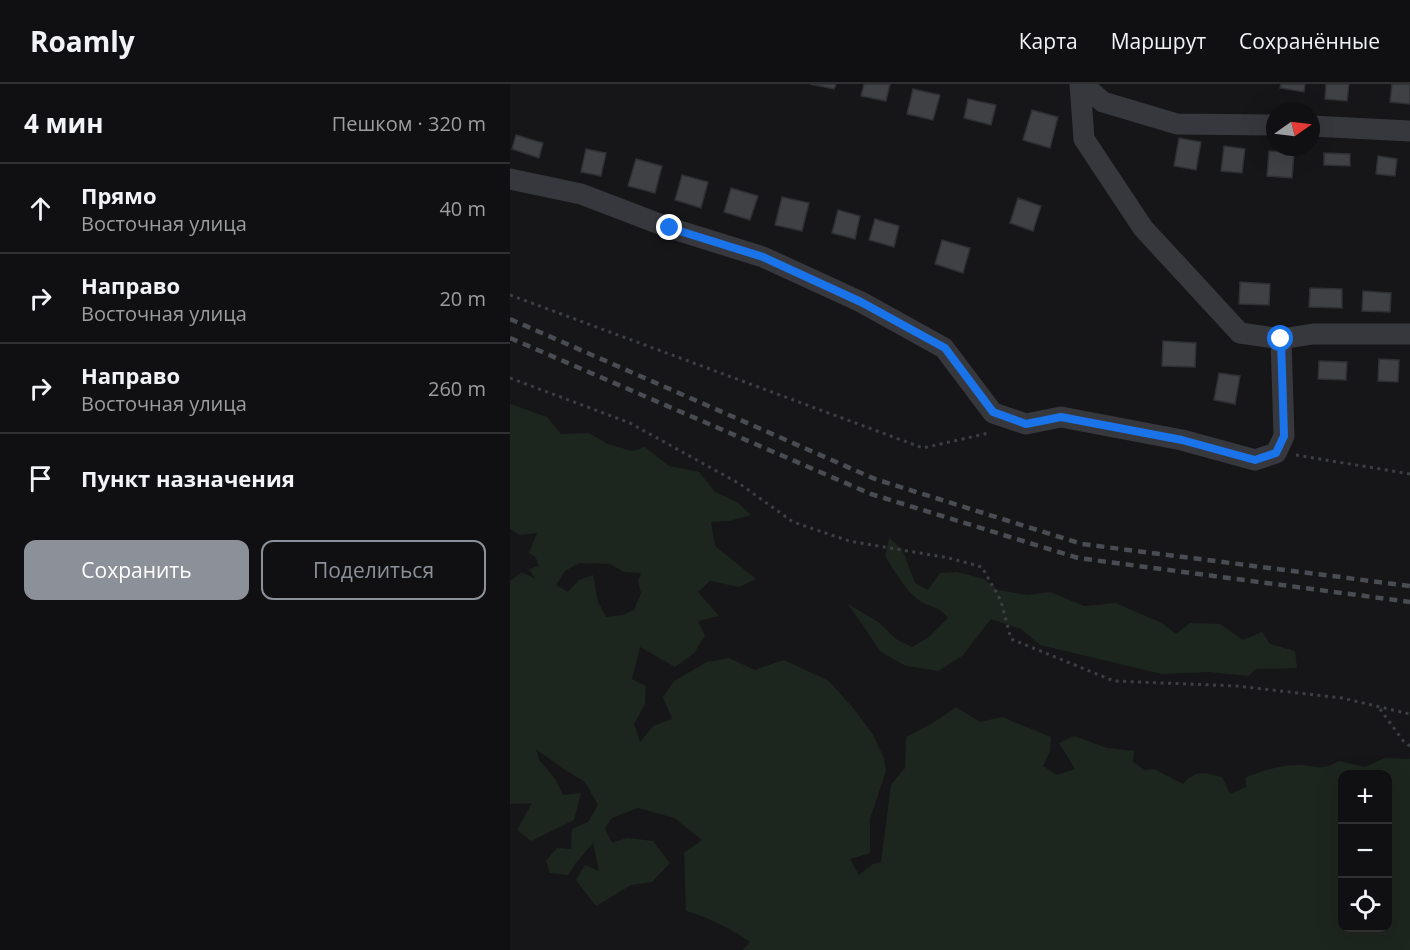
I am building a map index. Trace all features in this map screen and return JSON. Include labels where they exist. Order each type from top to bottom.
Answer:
[{"type":"street","points":[[1081,84],[1103,102],[1177,124],[1266,125]]},
{"type":"street","points":[[1081,84],[1084,139],[1143,228],[1240,333],[1281,339],[1313,334],[1410,334]]},
{"type":"street","points":[[1320,126],[1410,130]]},
{"type":"street","points":[[510,179],[580,194],[670,228],[763,257],[861,302],[945,348],[993,412],[1026,424],[1061,417],[1182,440],[1255,460],[1276,453],[1284,436],[1281,339]]},
{"type":"path","points":[[510,295],[923,448],[992,432]]},
{"type":"path","points":[[510,378],[630,423],[740,484],[794,522],[849,541],[949,558],[982,567],[1001,601],[1011,639],[1114,681],[1237,686],[1342,698],[1410,714]]},
{"type":"path","points":[[1276,453],[1410,474]]},
{"type":"path","points":[[1379,708],[1404,742],[1410,746]]},
{"type":"shaded area","points":[[510,404],[547,417],[561,434],[589,433],[608,444],[632,451],[645,447],[669,466],[699,472],[715,492],[737,502],[751,515],[729,521],[711,522],[715,546],[756,579],[739,587],[710,581],[698,592],[719,616],[698,621],[705,636],[694,653],[675,667],[640,647],[632,679],[646,686],[645,704],[634,724],[640,742],[653,726],[672,719],[663,697],[674,681],[707,662],[729,658],[755,670],[784,660],[829,681],[873,735],[884,758],[886,771],[870,819],[870,853],[850,859],[859,875],[873,864],[881,862],[891,785],[905,768],[906,737],[933,723],[956,707],[980,722],[1002,717],[1051,737],[1050,751],[1043,766],[1057,775],[1075,769],[1059,743],[1074,736],[1107,748],[1134,751],[1133,762],[1145,770],[1154,769],[1183,784],[1192,776],[1201,773],[1222,777],[1230,794],[1246,787],[1246,777],[1278,767],[1298,765],[1322,768],[1339,761],[1365,767],[1385,758],[1410,759],[1410,950],[743,950],[750,942],[720,924],[686,911],[684,853],[702,840],[674,818],[638,808],[612,818],[605,828],[612,843],[627,838],[653,841],[670,863],[652,882],[631,885],[596,906],[576,880],[585,865],[599,871],[593,843],[568,875],[550,873],[546,861],[557,848],[571,849],[572,829],[588,822],[598,805],[585,782],[536,749],[539,760],[556,780],[563,795],[581,793],[574,820],[531,841],[517,830],[532,803],[510,804],[510,581],[522,572],[535,579],[529,569],[539,566],[536,558],[529,553],[537,533],[520,535],[510,529]],"holes":[[[579,563],[610,564],[624,572],[641,573],[638,581],[641,593],[634,610],[623,615],[606,617],[598,602],[593,575],[579,580],[568,592],[556,585],[565,571]]]},
{"type":"shaded area","points":[[889,538],[902,549],[915,583],[928,590],[940,573],[957,572],[984,579],[998,590],[1027,595],[1050,592],[1084,606],[1115,603],[1162,623],[1176,634],[1190,623],[1220,624],[1243,640],[1262,632],[1270,644],[1295,651],[1297,668],[1256,669],[1248,676],[1209,672],[1162,674],[1040,645],[1021,629],[991,619],[962,656],[938,671],[906,666],[881,652],[848,604],[878,622],[896,639],[912,647],[929,637],[948,618],[941,611],[916,598],[903,584],[885,556]]},
{"type":"building","points":[[810,84],[836,84],[834,89]]},
{"type":"building","points":[[864,84],[890,84],[886,101],[861,96]]},
{"type":"building","points":[[1281,84],[1305,84],[1304,92],[1280,88]]},
{"type":"building","points":[[1326,84],[1349,84],[1347,101],[1325,99]]},
{"type":"building","points":[[1392,84],[1410,84],[1410,104],[1390,102]]},
{"type":"building","points":[[913,89],[940,95],[933,120],[907,114]]},
{"type":"building","points":[[968,99],[996,105],[991,125],[964,118]]},
{"type":"building","points":[[1032,110],[1058,117],[1050,148],[1023,140]]},
{"type":"building","points":[[516,135],[543,143],[539,158],[512,149]]},
{"type":"building","points":[[1179,138],[1201,142],[1196,170],[1174,166]]},
{"type":"building","points":[[1224,146],[1245,149],[1242,173],[1221,171]]},
{"type":"building","points":[[586,149],[606,153],[601,176],[581,172]]},
{"type":"building","points":[[1324,153],[1350,154],[1350,166],[1324,165]]},
{"type":"building","points":[[1269,156],[1294,156],[1292,178],[1267,176]]},
{"type":"building","points":[[1378,156],[1397,159],[1395,176],[1376,174]]},
{"type":"building","points":[[636,159],[662,166],[655,193],[628,186]]},
{"type":"building","points":[[682,175],[708,182],[701,208],[675,200]]},
{"type":"building","points":[[731,188],[758,196],[750,220],[724,212]]},
{"type":"building","points":[[782,197],[809,203],[802,231],[775,225]]},
{"type":"building","points":[[1018,198],[1041,206],[1033,231],[1010,223]]},
{"type":"building","points":[[838,210],[860,216],[855,239],[832,233]]},
{"type":"building","points":[[875,219],[899,226],[894,247],[869,240]]},
{"type":"building","points":[[942,240],[970,248],[963,273],[935,264]]},
{"type":"building","points":[[1240,282],[1270,284],[1269,305],[1239,304]]},
{"type":"building","points":[[1310,288],[1342,289],[1342,308],[1309,307]]},
{"type":"building","points":[[1363,291],[1391,293],[1390,312],[1362,311]]},
{"type":"building","points":[[1163,341],[1196,343],[1195,367],[1162,366]]},
{"type":"building","points":[[1379,359],[1399,360],[1398,382],[1378,381]]},
{"type":"building","points":[[1319,361],[1347,362],[1346,380],[1318,379]]},
{"type":"building","points":[[1219,373],[1240,376],[1235,404],[1214,400]]},
{"type":"railway","points":[[510,319],[875,479],[1082,544],[1410,586]]},
{"type":"railway","points":[[510,338],[871,494],[1078,558],[1410,602]]},
{"type":"route","points":[[670,228],[763,257],[861,302],[945,348],[993,412],[1026,424],[1061,417],[1182,440],[1255,460],[1276,453],[1284,436],[1281,339]]}]
